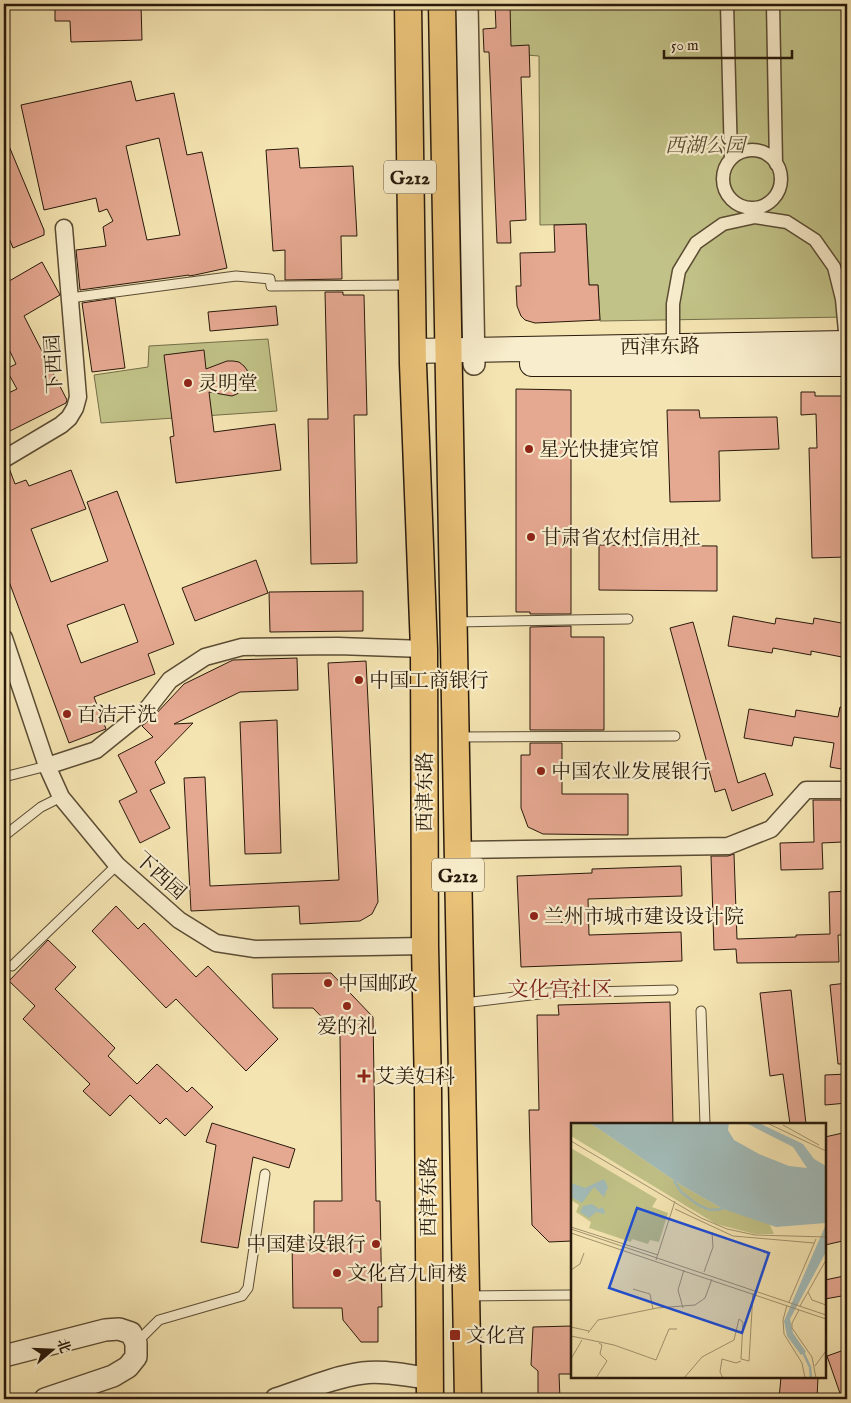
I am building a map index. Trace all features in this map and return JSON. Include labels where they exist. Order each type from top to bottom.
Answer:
[{"type":"main road","name":"西津东路","points":[[408,4],[412,357],[424,649],[429,1389]]},
{"type":"main road","name":"西津东路","points":[[442,4],[461,357],[454,622],[468,1399]]},
{"type":"main road","name":"西津东路","points":[[461,357],[673,346],[847,350]]},
{"type":"main road","name":"西津东路","points":[[412,357],[847,350]]},
{"type":"street","name":"西津东路","points":[[461,357],[466,4]]},
{"type":"street","points":[[727,4],[731,159]]},
{"type":"street","points":[[773,4],[776,164]]},
{"type":"street","points":[[673,346],[673,304],[679,272],[696,243],[723,224],[754,213],[773,200],[779,190],[781,179],[779,168],[772,158],[762,152],[751,150],[740,152],[731,159],[724,174],[725,191],[732,201],[741,207],[754,213],[787,222],[815,240],[834,267],[842,299],[847,350]]},
{"type":"street","name":"下西园","points":[[4,458],[61,426],[69,418],[78,398],[64,228]]},
{"type":"street","name":"下西园","points":[[4,638],[47,766],[61,797],[117,866],[179,920],[216,943],[256,949],[425,946]]},
{"type":"street","points":[[47,766],[96,750],[148,708],[170,680],[205,657],[242,647],[338,646],[424,649]]},
{"type":"street","points":[[458,850],[728,846],[772,829],[806,790],[847,790]]},
{"type":"street","points":[[4,1356],[105,1330],[119,1329],[131,1333],[136,1343],[136,1357],[128,1367],[113,1376],[45,1399]]},
{"type":"street","points":[[276,1399],[326,1382],[363,1373],[393,1373],[429,1389]]},
{"type":"lane","points":[[70,298],[236,276],[270,279],[271,286],[412,286]]},
{"type":"lane","points":[[454,622],[628,619]]},
{"type":"lane","points":[[456,737],[675,736]]},
{"type":"lane","points":[[4,777],[47,766]]},
{"type":"lane","points":[[4,836],[41,807],[61,797]]},
{"type":"lane","points":[[12,966],[117,866]]},
{"type":"lane","points":[[461,1004],[548,993],[674,990]]},
{"type":"lane","points":[[701,1011],[705,1123]]},
{"type":"lane","points":[[136,1343],[159,1320],[242,1296],[248,1288],[265,1174]]},
{"type":"lane","points":[[467,1296],[571,1295]]},
{"type":"green space","name":"西湖公园","points":[[501,4],[847,4],[847,317],[600,321],[598,285],[589,285],[586,224],[540,225],[539,56],[501,53]]},
{"type":"green space","points":[[268,339],[277,411],[101,423],[94,375],[148,367],[149,346]]},
{"type":"building","points":[[55,4],[141,4],[142,40],[71,42],[70,21],[55,21]]},
{"type":"building","points":[[495,4],[510,4],[511,46],[529,45],[530,77],[521,77],[526,220],[510,221],[511,243],[497,243],[489,52],[484,52],[483,29],[496,28]]},
{"type":"building","points":[[131,81],[136,101],[174,93],[187,155],[202,152],[227,268],[189,276],[80,290],[76,250],[106,246],[103,227],[113,221],[107,209],[99,212],[96,198],[44,210],[21,105]],"holes":[[[159,138],[180,235],[147,240],[126,146]]]},
{"type":"building","points":[[4,134],[44,230],[44,235],[13,248],[4,226]]},
{"type":"building","points":[[298,148],[300,168],[353,166],[357,236],[341,236],[342,279],[285,280],[285,250],[273,251],[266,150]]},
{"type":"building","points":[[586,224],[589,285],[598,285],[600,320],[535,323],[525,320],[517,306],[516,286],[521,286],[520,253],[555,252],[554,225]]},
{"type":"building","points":[[42,262],[60,295],[24,316],[67,400],[66,403],[4,434],[4,395],[17,389],[6,369],[16,364],[4,339],[4,284]]},
{"type":"building","points":[[325,292],[343,292],[343,295],[364,295],[367,415],[354,415],[357,563],[311,564],[308,419],[328,419]]},
{"type":"building","points":[[115,298],[125,368],[92,372],[82,303]]},
{"type":"building","points":[[276,306],[278,325],[210,331],[208,312]]},
{"type":"building","points":[[204,350],[206,369],[227,361],[233,361],[239,362],[244,366],[249,376],[246,387],[232,396],[209,392],[214,432],[275,424],[281,470],[176,483],[170,437],[174,436],[164,355]]},
{"type":"building","points":[[516,389],[571,390],[571,614],[516,612]]},
{"type":"building","points":[[801,392],[815,392],[815,396],[847,396],[847,557],[812,558],[809,448],[817,448],[816,414],[801,415]]},
{"type":"building","points":[[667,410],[699,410],[700,418],[777,417],[779,449],[719,451],[720,501],[670,502]]},
{"type":"building","points":[[9,468],[15,484],[26,480],[29,486],[71,470],[86,509],[31,529],[51,582],[108,561],[87,502],[117,491],[174,644],[148,654],[155,674],[94,697],[106,729],[69,743],[4,568],[4,469]],"holes":[[[124,604],[138,642],[81,663],[67,625]]]},
{"type":"building","points":[[599,545],[717,546],[717,591],[599,590]]},
{"type":"building","points":[[256,560],[268,593],[195,621],[182,588]]},
{"type":"building","points":[[363,591],[363,631],[270,632],[269,592]]},
{"type":"building","points":[[733,616],[775,624],[776,618],[813,624],[814,618],[847,624],[847,658],[811,651],[811,655],[773,648],[772,653],[728,646]]},
{"type":"building","points":[[693,622],[738,783],[765,773],[773,795],[732,811],[725,789],[715,792],[670,628]]},
{"type":"building","points":[[571,626],[571,637],[604,637],[604,730],[530,730],[530,627]]},
{"type":"building","points":[[297,658],[298,690],[240,692],[174,724],[193,723],[155,762],[165,783],[150,790],[170,828],[140,843],[119,801],[137,792],[118,755],[153,737],[142,726],[184,684],[233,660]]},
{"type":"building","points":[[366,661],[378,902],[372,914],[360,921],[300,924],[299,906],[191,911],[184,778],[205,777],[210,886],[339,880],[328,663]]},
{"type":"building","points":[[840,707],[847,707],[847,770],[830,767],[834,743],[794,737],[792,746],[744,738],[749,709],[795,717],[796,710],[838,717]]},
{"type":"building","points":[[277,720],[281,853],[245,854],[240,722]]},
{"type":"building","points":[[530,743],[562,743],[562,794],[628,794],[628,835],[543,834],[528,827],[521,808],[521,755],[530,755]]},
{"type":"building","points":[[813,800],[841,800],[842,842],[822,843],[823,869],[781,870],[780,843],[814,842]]},
{"type":"building","points":[[734,854],[737,939],[830,934],[829,892],[847,891],[847,935],[838,935],[839,962],[737,963],[736,949],[714,950],[711,856]]},
{"type":"building","points":[[681,866],[682,896],[588,899],[589,935],[681,932],[682,961],[521,967],[517,876],[592,873],[592,869]]},
{"type":"building","points":[[116,906],[138,929],[144,923],[196,977],[208,966],[278,1039],[246,1071],[176,999],[166,1008],[92,931]]},
{"type":"building","points":[[48,940],[76,967],[55,989],[115,1048],[108,1056],[137,1084],[157,1064],[187,1092],[192,1087],[213,1107],[185,1136],[166,1118],[160,1124],[130,1095],[110,1116],[83,1091],[90,1084],[23,1019],[35,1006],[9,981]]},
{"type":"building","points":[[331,973],[373,1017],[376,1201],[380,1201],[382,1307],[378,1307],[378,1342],[361,1342],[343,1320],[342,1308],[293,1308],[292,1239],[314,1238],[314,1201],[342,1201],[340,1036],[313,1008],[273,1008],[272,974]]},
{"type":"building","points":[[847,983],[847,1064],[838,1064],[830,985]]},
{"type":"building","points":[[791,990],[806,1123],[790,1123],[783,1074],[770,1076],[760,993]]},
{"type":"building","points":[[670,1002],[673,1123],[571,1123],[571,1241],[549,1242],[532,1225],[529,1110],[539,1110],[537,1015],[559,1015],[558,1005]]},
{"type":"building","points":[[847,1074],[847,1103],[825,1105],[825,1075]]},
{"type":"building","points":[[212,1123],[295,1149],[289,1168],[253,1157],[238,1248],[201,1242],[216,1145],[206,1142]]},
{"type":"building","points":[[847,1132],[847,1240],[826,1245],[826,1137]]},
{"type":"building","points":[[844,1276],[847,1295],[826,1299],[826,1280]]},
{"type":"building","points":[[571,1326],[571,1374],[559,1374],[560,1399],[538,1399],[538,1371],[531,1365],[533,1327]]},
{"type":"building","points":[[847,1349],[847,1399],[842,1399],[827,1356]]},
{"type":"building","points":[[781,1378],[818,1378],[817,1399],[779,1399]]},
{"type":"place","name":"灵明堂","points":[[188,383]]},
{"type":"place","name":"星光快捷宾馆","points":[[529,449]]},
{"type":"place","name":"甘肃省农村信用社","points":[[531,537]]},
{"type":"place","name":"中国工商银行","points":[[359,680]]},
{"type":"place","name":"百洁干洗","points":[[67,714]]},
{"type":"place","name":"中国农业发展银行","points":[[541,771]]},
{"type":"place","name":"兰州市城市建设设计院","points":[[534,916]]},
{"type":"place","name":"中国邮政","points":[[328,983]]},
{"type":"place","name":"爱的礼","points":[[347,1006]]},
{"type":"place","name":"艾美妇科","points":[[364,1076]]},
{"type":"place","name":"中国建设银行","points":[[376,1244]]},
{"type":"place","name":"文化宫九间楼","points":[[337,1273]]},
{"type":"place","name":"文化宫","points":[[455,1335]]},
{"type":"district","name":"文化宫社区","points":[[560,989]]}]
